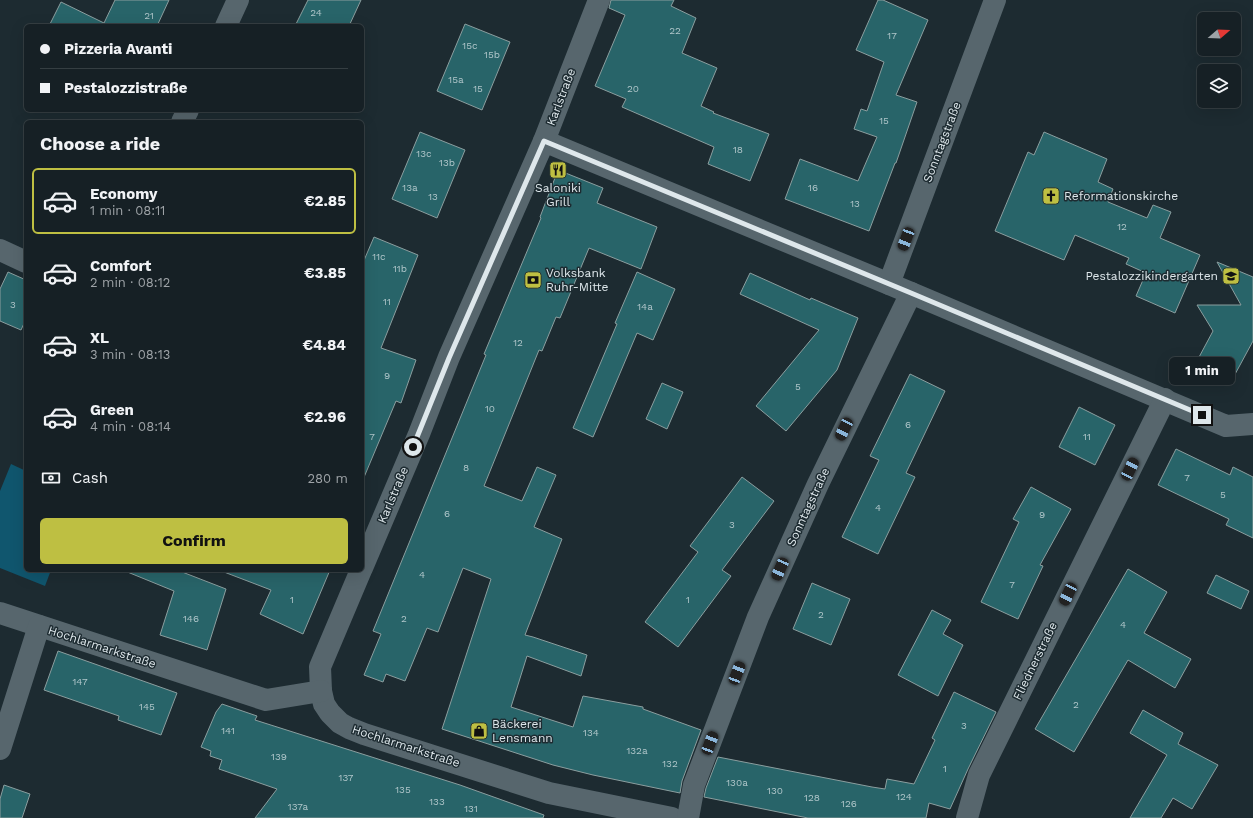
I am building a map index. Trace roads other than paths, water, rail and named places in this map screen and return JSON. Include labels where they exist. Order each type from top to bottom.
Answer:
[{"type":"street","points":[[227,24],[238,0]]},
{"type":"street","name":"Karlstraße","points":[[364,564],[419,434],[449,358],[544,141],[599,0]]},
{"type":"street","name":"Sonntagstraße","points":[[889,284],[995,0]]},
{"type":"street","points":[[544,141],[911,293],[1226,426],[1253,424]]},
{"type":"street","points":[[0,250],[24,261]]},
{"type":"street","name":"Sonntagstraße","points":[[688,818],[694,785],[758,617],[818,484],[911,293]]},
{"type":"street","name":"Fliednerstraße","points":[[967,818],[979,775],[1164,399]]},
{"type":"street","name":"Karlstraße","points":[[321,691],[320,668],[361,572]]},
{"type":"street","name":"Hochlarmarkstraße","points":[[0,613],[266,700],[321,691],[324,704],[330,713],[340,723],[354,730],[549,793],[583,809],[672,818]]},
{"type":"street","points":[[0,749],[39,626]]},
{"type":"place","name":"Saloniki Grill","points":[[558,170]]},
{"type":"place","name":"Reformationskirche","points":[[1051,196]]},
{"type":"place","name":"Pestalozzikindergarten","points":[[1231,276]]},
{"type":"place","name":"Volksbank Ruhr-Mitte","points":[[533,280]]},
{"type":"place","name":"Bäckerei Lensmann","points":[[479,731]]}]
